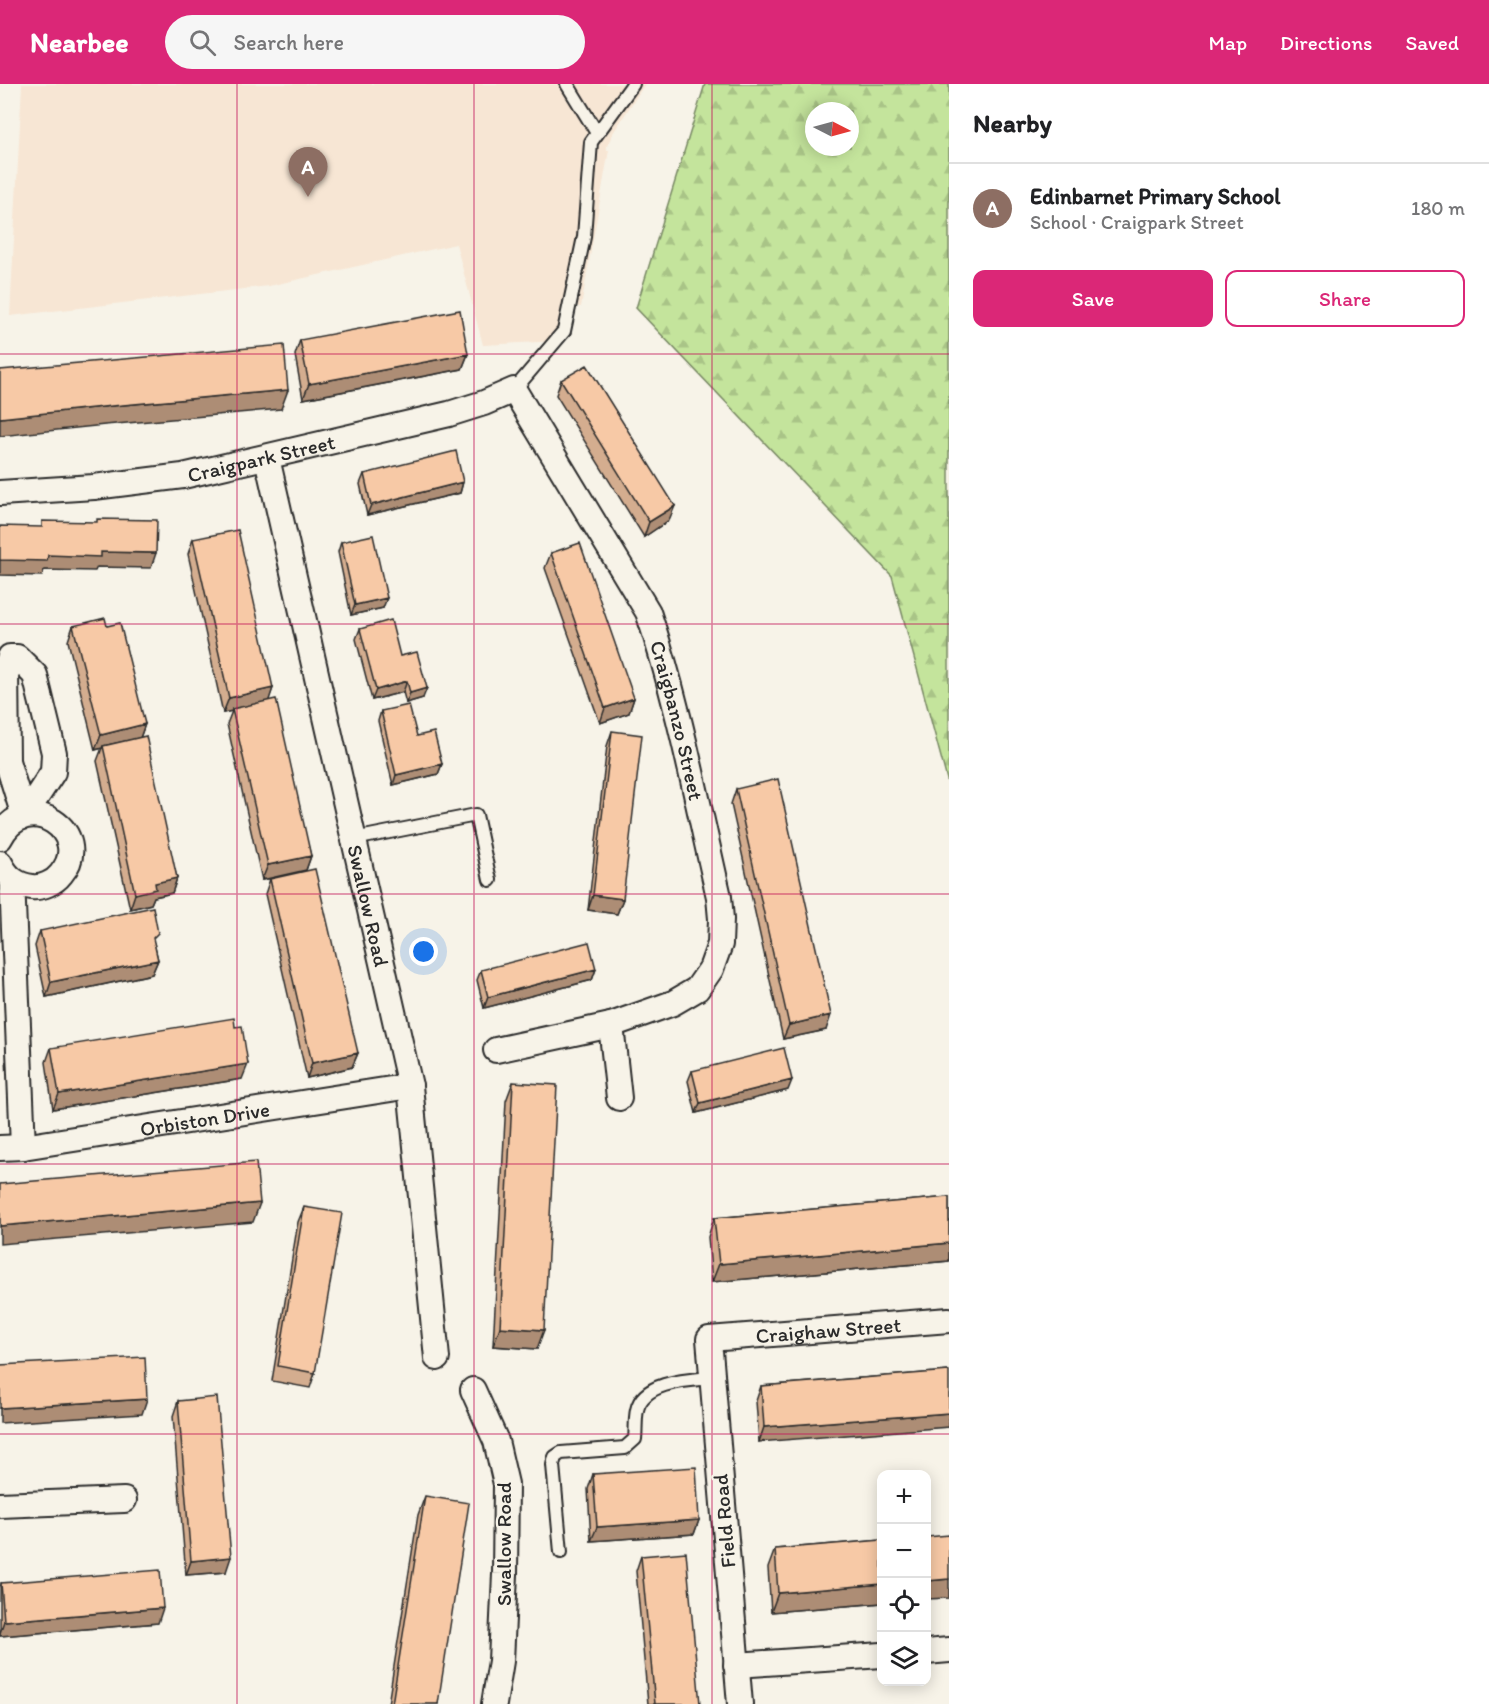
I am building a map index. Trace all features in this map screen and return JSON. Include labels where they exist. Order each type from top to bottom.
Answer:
[{"type":"street","name":"Craigpark Street","points":[[0,493],[94,487],[183,476],[449,414],[484,403],[514,390]]},
{"type":"street","name":"Craigbanzo Street","points":[[496,1050],[611,1025],[673,1003],[697,989],[711,969],[720,944],[719,897],[661,652],[648,612],[514,390]]},
{"type":"street","name":"Swallow Road","points":[[267,458],[410,1086],[437,1358]]},
{"type":"street","points":[[9,657],[17,657],[35,675],[54,753],[53,772],[24,816],[7,761],[6,666],[9,657]]},
{"type":"street","points":[[0,838],[5,828],[14,821],[24,816],[36,815],[47,817],[57,823],[69,843],[70,855],[66,868],[48,884],[30,886],[6,872]]},
{"type":"street","points":[[6,872],[11,1148]]},
{"type":"street","points":[[611,1025],[619,1098]]},
{"type":"street","name":"Orbiston Drive","points":[[11,1148],[410,1086]]},
{"type":"street","name":"Craighaw Street","points":[[709,1339],[949,1320]]},
{"type":"street","name":"Field Road","points":[[709,1339],[740,1704]]},
{"type":"street","name":"Swallow Road","points":[[473,1390],[496,1441],[506,1484],[506,1574],[501,1661],[494,1704]]},
{"type":"street","points":[[0,1505],[124,1500]]},
{"type":"street","points":[[931,1652],[949,1650]]},
{"type":"street","points":[[736,1665],[877,1655]]},
{"type":"lane","points":[[567,84],[597,133]]},
{"type":"lane","points":[[514,390],[564,331],[584,237],[591,142],[633,84]]},
{"type":"lane","points":[[354,839],[476,815],[489,880]]},
{"type":"lane","points":[[561,1552],[553,1465],[555,1457],[561,1453],[625,1448],[635,1439],[637,1409],[647,1394],[669,1383],[712,1378]]},
{"type":"shaded area","points":[[22,84],[645,84],[607,146],[609,150],[581,307],[576,306],[558,341],[483,345],[456,244],[269,286],[10,316]]},
{"type":"green space","points":[[705,84],[949,84],[949,787],[892,576],[636,308]]},
{"type":"building","points":[[460,310],[468,354],[309,384],[300,340]]},
{"type":"building","points":[[284,345],[288,390],[0,418],[0,370]]},
{"type":"building","points":[[587,365],[675,506],[649,522],[561,380]]},
{"type":"building","points":[[456,451],[463,482],[371,505],[364,474]]},
{"type":"building","points":[[97,519],[157,520],[156,553],[101,552],[101,557],[48,555],[47,561],[0,560],[0,526],[42,527],[42,521],[97,522]]},
{"type":"building","points":[[238,530],[273,688],[229,698],[193,539]]},
{"type":"building","points":[[373,535],[387,598],[355,605],[341,542]]},
{"type":"building","points":[[580,543],[634,698],[605,708],[551,553]]},
{"type":"building","points":[[105,618],[107,626],[120,623],[145,724],[101,735],[73,626]]},
{"type":"building","points":[[391,620],[400,656],[417,652],[427,688],[410,693],[407,681],[376,690],[360,629]]},
{"type":"building","points":[[276,699],[311,856],[268,865],[232,709]]},
{"type":"building","points":[[409,705],[417,736],[434,732],[442,764],[396,775],[381,711]]},
{"type":"building","points":[[612,731],[642,735],[623,899],[593,895]]},
{"type":"building","points":[[146,736],[177,878],[155,883],[156,889],[135,894],[103,746]]},
{"type":"building","points":[[778,779],[831,1015],[789,1025],[736,789]]},
{"type":"building","points":[[315,869],[358,1053],[312,1063],[270,879]]},
{"type":"building","points":[[153,907],[158,933],[153,938],[158,960],[51,982],[40,931]]},
{"type":"building","points":[[589,942],[596,969],[488,997],[481,970]]},
{"type":"building","points":[[234,1018],[235,1027],[242,1026],[248,1064],[59,1094],[51,1048]]},
{"type":"building","points":[[784,1048],[792,1080],[700,1103],[692,1071]]},
{"type":"building","points":[[513,1082],[557,1085],[544,1330],[500,1327]]},
{"type":"building","points":[[256,1162],[260,1203],[0,1226],[0,1184]]},
{"type":"building","points":[[949,1197],[949,1243],[719,1264],[714,1218]]},
{"type":"building","points":[[304,1207],[342,1213],[315,1373],[278,1366]]},
{"type":"building","points":[[145,1357],[147,1399],[0,1408],[0,1365]]},
{"type":"building","points":[[949,1371],[949,1413],[764,1427],[761,1386]]},
{"type":"building","points":[[217,1397],[231,1557],[191,1561],[178,1401]]},
{"type":"building","points":[[696,1467],[699,1520],[597,1527],[593,1474]]},
{"type":"building","points":[[425,1496],[469,1503],[438,1704],[392,1704]]},
{"type":"building","points":[[949,1535],[949,1579],[931,1581],[931,1537]]},
{"type":"building","points":[[877,1540],[877,1584],[778,1593],[775,1549]]},
{"type":"building","points":[[686,1552],[700,1704],[655,1704],[641,1556]]},
{"type":"building","points":[[160,1570],[163,1608],[4,1621],[1,1583]]},
{"type":"place","name":"Edinbarnet Primary School","points":[[308,197]]}]
